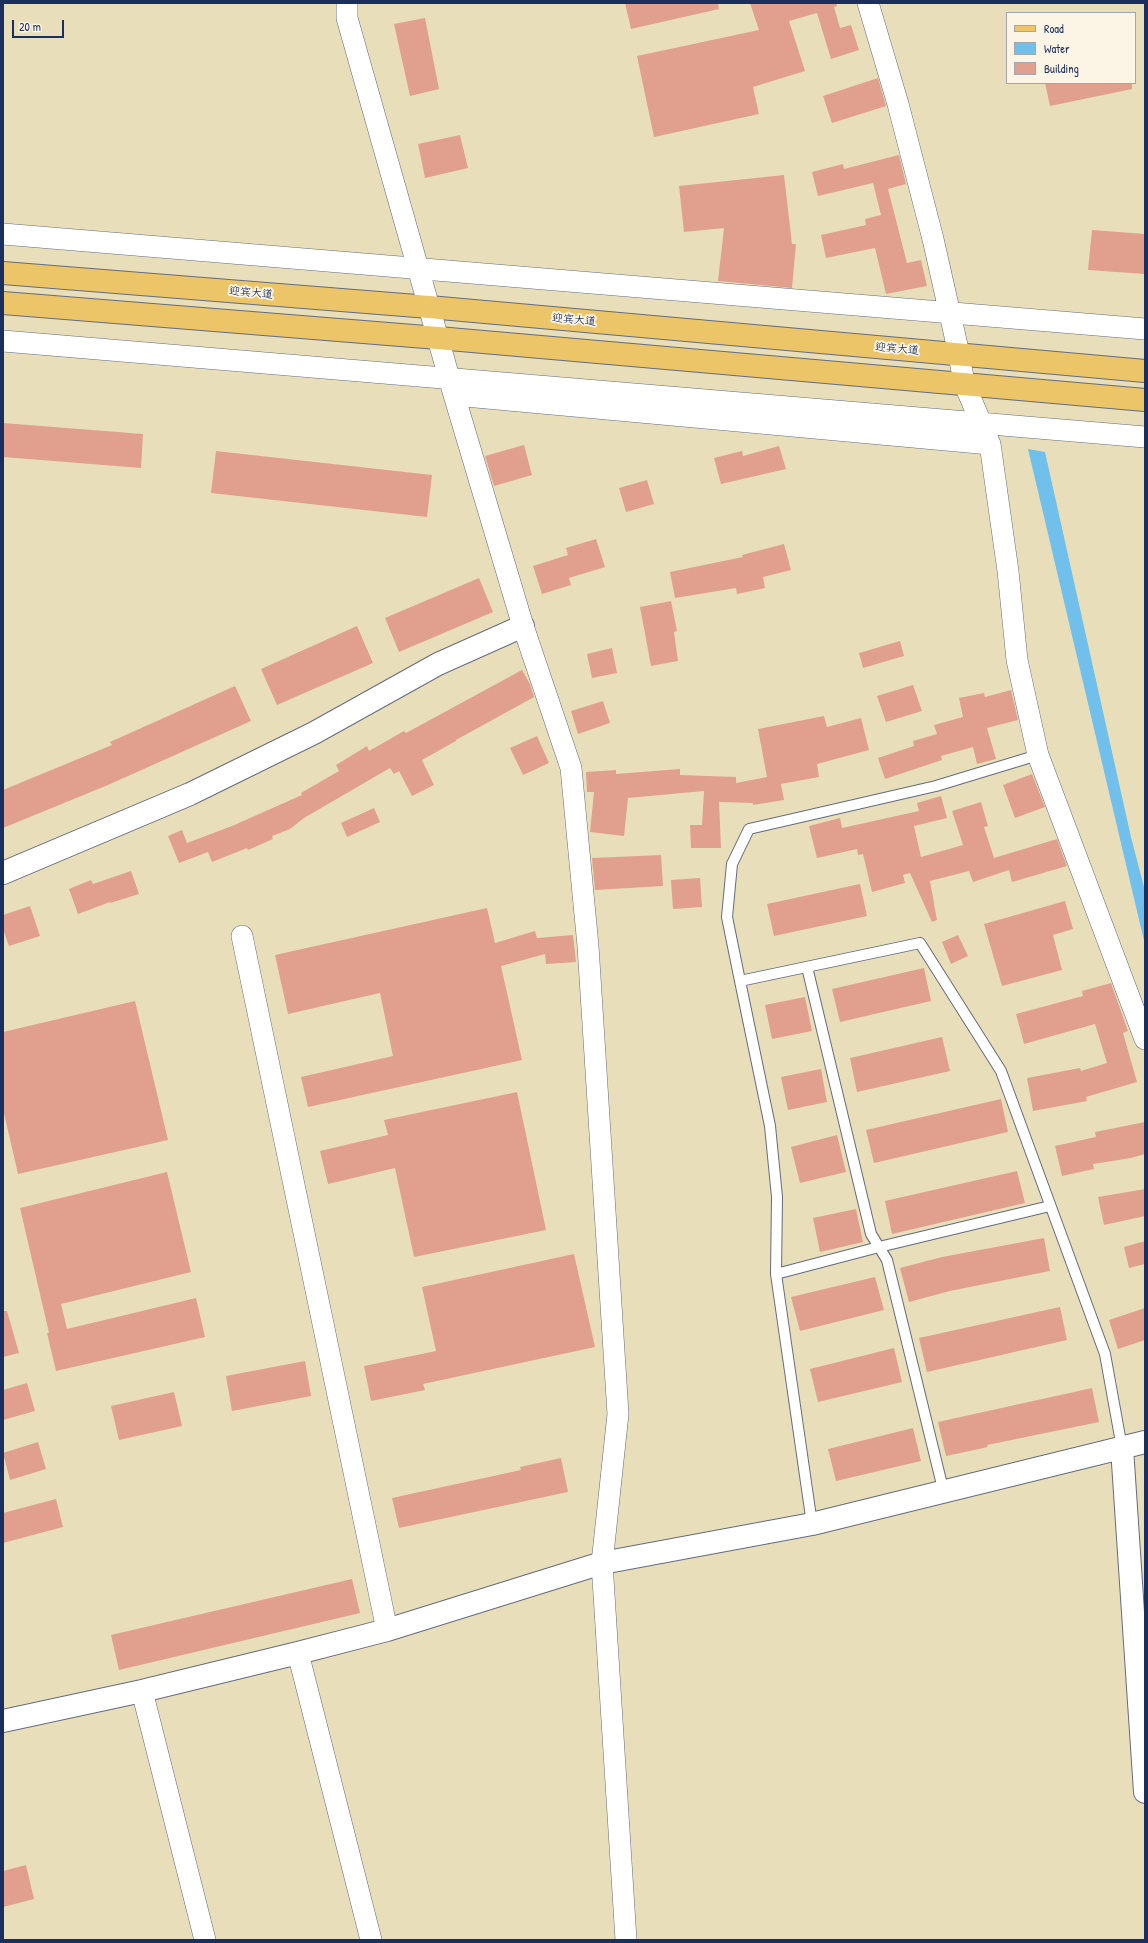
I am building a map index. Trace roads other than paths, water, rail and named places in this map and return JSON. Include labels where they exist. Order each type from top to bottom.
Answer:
[{"type":"main road","name":"迎宾大道","points":[[3,272],[429,307],[1145,370]]},
{"type":"main road","points":[[3,303],[438,338],[1145,400]]},
{"type":"street","points":[[347,3],[347,18],[451,387],[523,626],[571,768],[588,946],[618,1414],[602,1563],[626,1940]]},
{"type":"street","points":[[868,3],[900,112],[933,239],[959,354],[964,384],[990,444],[1008,571],[1018,660],[1038,754],[1145,1038]]},
{"type":"street","points":[[3,234],[949,312],[1145,330]]},
{"type":"street","points":[[3,341],[990,444]]},
{"type":"street","points":[[451,387],[981,423],[1145,437]]},
{"type":"street","points":[[3,873],[190,794],[314,733],[438,664],[523,626]]},
{"type":"street","points":[[242,936],[387,1630]]},
{"type":"street","points":[[3,1721],[142,1691],[387,1630],[602,1563],[812,1524],[944,1493],[1145,1442]]},
{"type":"street","points":[[1122,1448],[1145,1792]]},
{"type":"street","points":[[298,1653],[371,1940]]},
{"type":"street","points":[[142,1691],[205,1940]]},
{"type":"lane","points":[[812,1524],[776,1274],[777,1197],[770,1126],[727,917],[732,864],[749,830],[936,786],[1038,754]]},
{"type":"lane","points":[[740,981],[920,943],[1001,1071],[1105,1354],[1122,1448]]},
{"type":"lane","points":[[807,967],[871,1234],[887,1260],[944,1493]]},
{"type":"lane","points":[[776,1274],[879,1247],[1050,1206]]},
{"type":"water","points":[[1028,449],[1045,452],[1131,837],[1145,891],[1145,945]]}]
